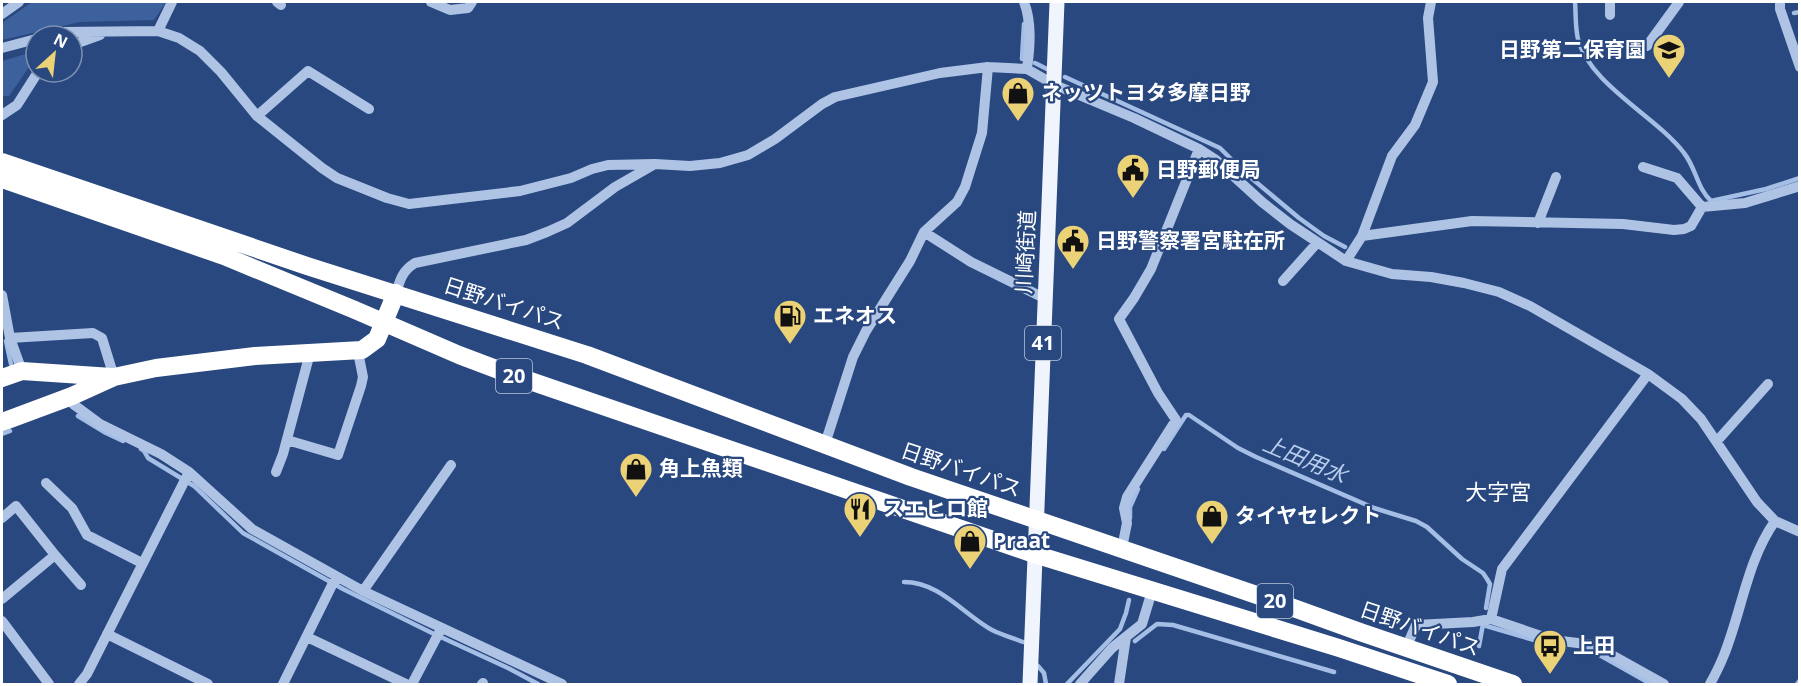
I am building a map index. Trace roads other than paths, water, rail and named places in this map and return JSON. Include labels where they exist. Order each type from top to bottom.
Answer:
[{"type":"highway","name":"日野バイパス","points":[[2,162],[307,266],[617,365],[911,477],[1513,684]]},
{"type":"highway","name":"日野バイパス","points":[[2,179],[224,256],[504,372],[1035,554],[1448,684]]},
{"type":"highway","points":[[2,422],[72,396],[114,377],[156,368],[255,356],[358,352],[377,339],[396,293]]},
{"type":"highway","points":[[2,378],[22,371],[114,377]]},
{"type":"main road","name":"川崎街道","points":[[1030,684],[1044,298],[1058,2]]},
{"type":"street","points":[[2,14],[19,2]]},
{"type":"street","points":[[158,31],[172,2]]},
{"type":"street","points":[[432,2],[450,10],[468,8],[472,2]]},
{"type":"street","points":[[1024,2],[1029,21],[1028,69]]},
{"type":"street","points":[[1346,261],[1362,237],[1392,156],[1415,125],[1433,82],[1428,18],[1431,2]]},
{"type":"street","points":[[1610,2],[1611,15]]},
{"type":"street","points":[[1647,46],[1679,2]]},
{"type":"street","points":[[1780,2],[1780,9],[1800,67]]},
{"type":"street","points":[[84,32],[158,31],[179,38],[200,51],[221,72],[257,116],[322,168],[337,178],[387,198],[409,204],[520,191],[571,178],[608,165],[690,166],[720,163],[748,156],[835,97],[940,72],[988,67],[1028,69],[1055,85],[1134,118],[1199,149],[1216,160],[1263,202],[1317,243],[1346,261],[1392,274],[1431,277],[1499,292],[1530,306],[1648,374],[1682,399],[1701,419],[1757,502],[1775,521],[1800,532]]},
{"type":"street","points":[[84,41],[107,32]]},
{"type":"street","points":[[2,48],[24,42]]},
{"type":"street","points":[[825,444],[853,357],[866,331],[910,261],[924,232],[957,202],[965,187],[982,133],[988,67]]},
{"type":"street","points":[[257,116],[308,71],[369,109]]},
{"type":"street","points":[[2,115],[17,105],[30,84]]},
{"type":"street","points":[[1122,548],[1127,524],[1124,508],[1130,489],[1176,420],[1158,393],[1119,319],[1151,269],[1199,149]]},
{"type":"street","points":[[396,293],[401,276],[415,263],[526,240],[547,232],[567,223],[615,187],[655,164]]},
{"type":"street","points":[[1643,167],[1677,177],[1702,207]]},
{"type":"street","points":[[1538,223],[1556,177]]},
{"type":"street","points":[[1702,207],[1745,203],[1800,186]]},
{"type":"street","points":[[1362,237],[1472,221],[1623,224],[1653,229],[1684,229],[1691,226],[1702,207]]},
{"type":"street","points":[[924,232],[972,262],[1044,298]]},
{"type":"street","points":[[1283,280],[1317,243]]},
{"type":"street","points":[[2,295],[10,338],[22,371]]},
{"type":"street","points":[[10,338],[93,333],[102,338],[114,377]]},
{"type":"street","points":[[286,440],[338,455],[363,377],[358,352]]},
{"type":"street","points":[[276,472],[310,353]]},
{"type":"street","points":[[1491,619],[1502,569],[1648,374]]},
{"type":"street","points":[[1718,441],[1768,384]]},
{"type":"street","points":[[72,396],[74,404],[100,424],[161,453],[189,472],[252,529],[336,578],[536,674],[562,684]]},
{"type":"street","points":[[363,591],[451,465]]},
{"type":"street","points":[[79,684],[87,674],[189,472]]},
{"type":"street","points":[[46,483],[72,508],[87,535],[142,563]]},
{"type":"street","points":[[2,518],[16,506],[81,585]]},
{"type":"street","points":[[1710,684],[1725,654],[1751,567],[1765,535],[1775,521]]},
{"type":"street","points":[[2,599],[55,555]]},
{"type":"street","points":[[283,684],[336,578]]},
{"type":"street","points":[[1080,684],[1112,648],[1142,624],[1152,591]]},
{"type":"street","points":[[1406,648],[1416,625],[1491,619],[1553,640],[1594,645],[1664,684]]},
{"type":"street","points":[[2,621],[49,684]]},
{"type":"street","points":[[412,684],[441,629]]},
{"type":"street","points":[[107,634],[208,684]]},
{"type":"street","points":[[307,637],[406,684]]},
{"type":"street","points":[[1119,684],[1126,637]]},
{"type":"waterway","points":[[1575,2],[1577,34],[1585,56],[1609,86],[1672,139],[1684,153],[1706,196],[1711,201],[1766,189],[1800,178]]},
{"type":"waterway","points":[[1794,13],[1800,12]]},
{"type":"waterway","points":[[1022,59],[1024,24]]},
{"type":"waterway","points":[[1035,63],[1047,69]]},
{"type":"waterway","points":[[1065,77],[1220,148],[1244,172],[1299,218],[1324,236],[1345,247]]},
{"type":"waterway","points":[[6,341],[11,364]]},
{"type":"waterway","name":"上田用水","points":[[1164,449],[1186,415],[1189,415],[1238,448],[1256,457],[1374,508],[1416,521],[1427,527],[1462,559],[1483,573],[1490,584],[1486,608]]},
{"type":"waterway","points":[[78,416],[123,441]]},
{"type":"waterway","points":[[2,434],[10,431]]},
{"type":"waterway","points":[[141,449],[148,458],[194,486],[243,533],[343,589],[538,684]]},
{"type":"waterway","name":"上田用水","points":[[1130,518],[1130,507],[1138,489]]},
{"type":"waterway","points":[[904,582],[929,587],[992,630],[1023,642]]},
{"type":"waterway","name":"上田用水","points":[[1067,684],[1120,629],[1129,600]]},
{"type":"waterway","points":[[1135,641],[1157,624],[1173,625],[1334,672]]},
{"type":"waterway","name":"上田用水","points":[[1479,646],[1483,624]]},
{"type":"waterway","points":[[1483,625],[1551,645],[1558,645]]},
{"type":"waterway","points":[[1587,648],[1651,684]]},
{"type":"waterway","points":[[1038,666],[1044,673],[1046,684]]},
{"type":"waterway","name":"上田用水","points":[[1797,684],[1800,680]]},
{"type":"place","name":"日野第二保育園","points":[[1669,79]]},
{"type":"place","name":"ネッツトヨタ多摩日野","points":[[1018,122]]},
{"type":"place","name":"日野郵便局","points":[[1133,199]]},
{"type":"place","name":"日野警察署宮駐在所","points":[[1073,270]]},
{"type":"place","name":"エネオス","points":[[790,345]]},
{"type":"place","name":"角上魚類","points":[[636,498]]},
{"type":"place","name":"スエヒロ館","points":[[860,538]]},
{"type":"place","name":"タイヤセレクト","points":[[1212,545]]},
{"type":"place","name":"Praat","points":[[970,570]]},
{"type":"place","name":"上田","points":[[1550,675]]},
{"type":"district","name":"大字宮","points":[[1498,492]]}]
